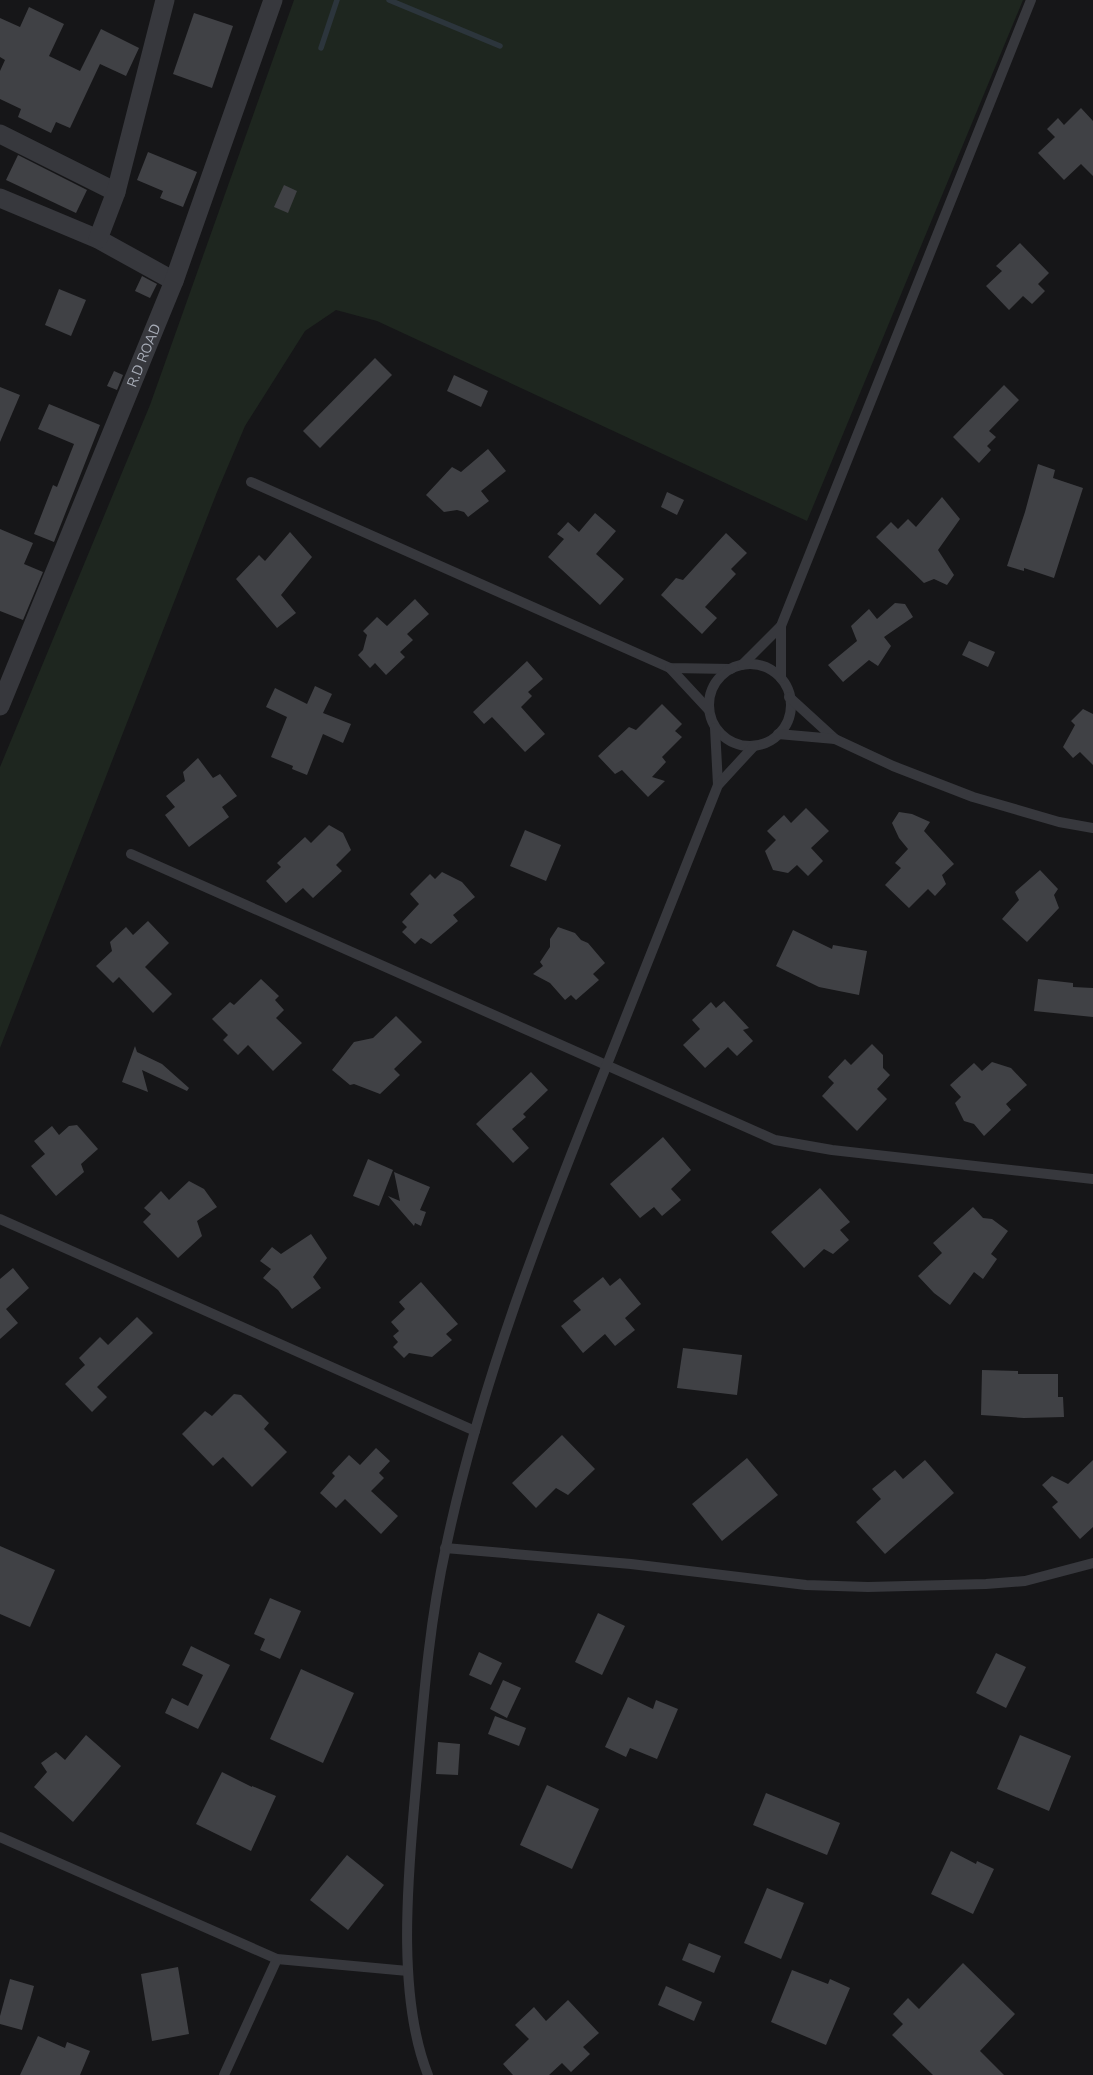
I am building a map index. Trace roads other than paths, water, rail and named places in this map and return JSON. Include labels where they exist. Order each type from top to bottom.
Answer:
[{"type":"street","points":[[98,239],[116,192],[165,0]]},
{"type":"street","name":"R.D ROAD","points":[[0,706],[174,281],[273,0]]},
{"type":"street","points":[[0,134],[116,192]]},
{"type":"street","points":[[0,198],[98,239],[174,281]]},
{"type":"lane","points":[[715,728],[721,736],[729,741],[741,745],[754,746],[767,742],[778,734],[786,723],[790,710],[789,697],[781,678],[782,626],[1031,0]]},
{"type":"lane","points":[[251,482],[670,668],[731,669]]},
{"type":"lane","points":[[742,665],[782,626]]},
{"type":"lane","points":[[718,785],[715,728],[709,710],[710,697],[714,685],[731,669],[742,665],[754,665],[765,668],[781,678]]},
{"type":"lane","points":[[670,668],[709,710]]},
{"type":"lane","points":[[789,697],[835,739],[893,766],[973,797],[1059,822],[1093,828]]},
{"type":"lane","points":[[778,734],[835,739]]},
{"type":"lane","points":[[428,2075],[419,2050],[408,1971],[408,1879],[425,1687],[445,1548],[475,1431],[507,1329],[550,1207],[718,785],[754,746]]},
{"type":"lane","points":[[131,854],[607,1064],[757,1134],[791,1144],[1093,1179]]},
{"type":"lane","points":[[0,1220],[475,1431]]},
{"type":"lane","points":[[445,1548],[631,1564],[806,1585],[868,1587],[986,1584],[1025,1580],[1093,1563]]},
{"type":"lane","points":[[0,1837],[277,1960],[408,1971]]},
{"type":"lane","points":[[224,2075],[277,1960]]},
{"type":"waterway","points":[[321,48],[337,0]]},
{"type":"waterway","points":[[389,0],[500,46]]}]
